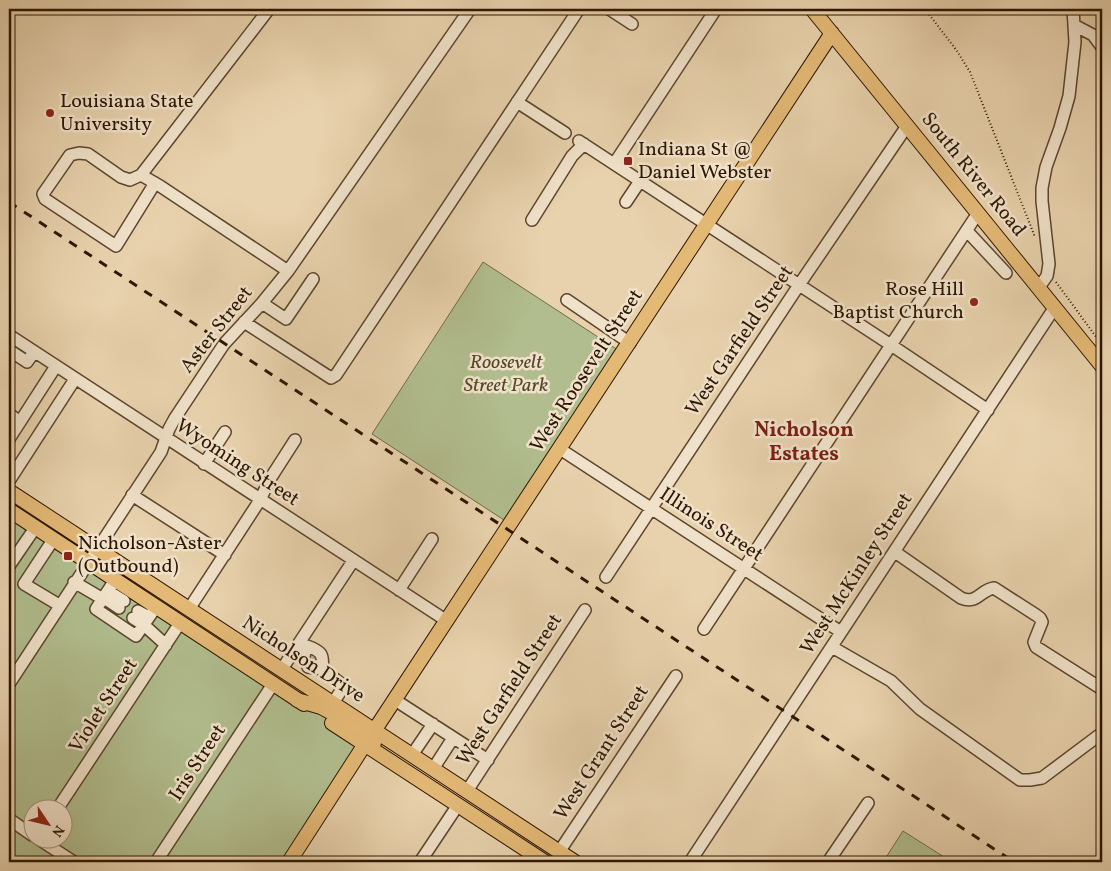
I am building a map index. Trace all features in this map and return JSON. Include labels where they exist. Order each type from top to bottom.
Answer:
[{"type":"main road","name":"South River Road","points":[[812,9],[1102,366]]},
{"type":"main road","name":"West Roosevelt Street","points":[[374,731],[832,34]]},
{"type":"main road","name":"Nicholson Drive","points":[[9,491],[575,862]]},
{"type":"main road","name":"Nicholson Drive","points":[[9,510],[88,562],[107,592],[150,616],[180,623],[545,862]]},
{"type":"main road","points":[[297,700],[321,707],[364,730],[374,731]]},
{"type":"main road","points":[[289,862],[365,744],[376,743],[437,772]]},
{"type":"street","points":[[155,183],[116,246],[45,199],[43,194],[70,155],[79,153],[88,154],[121,177],[130,180],[141,176],[269,9]]},
{"type":"street","name":"Aster Street","points":[[9,684],[74,582],[161,452],[175,418],[219,351],[288,271],[470,9]]},
{"type":"street","points":[[244,322],[331,378],[336,375],[579,9]]},
{"type":"street","points":[[609,9],[632,24]]},
{"type":"street","points":[[614,164],[716,9]]},
{"type":"street","points":[[1039,287],[1049,270],[1042,188],[1046,167],[1060,128],[1068,96],[1075,42],[1073,9]]},
{"type":"street","points":[[1074,25],[1098,31],[1102,47]]},
{"type":"street","points":[[517,102],[565,133]]},
{"type":"street","name":"West Garfield Street","points":[[606,577],[799,285],[907,126]]},
{"type":"street","points":[[532,220],[581,143],[988,410]]},
{"type":"street","points":[[141,176],[155,183],[288,271]]},
{"type":"street","points":[[626,202],[640,181]]},
{"type":"street","points":[[704,629],[978,214]]},
{"type":"street","points":[[967,231],[1006,273]]},
{"type":"street","points":[[262,303],[286,319],[313,280]]},
{"type":"street","points":[[567,300],[630,343]]},
{"type":"street","name":"West McKinley Street","points":[[690,862],[1055,307]]},
{"type":"street","name":"Wyoming Street","points":[[9,335],[353,562],[447,621]]},
{"type":"street","points":[[9,350],[27,362],[34,352]]},
{"type":"street","points":[[9,438],[56,366]]},
{"type":"street","points":[[9,481],[75,379]]},
{"type":"street","points":[[9,414],[20,422]]},
{"type":"street","points":[[204,464],[225,432]]},
{"type":"street","points":[[189,609],[260,500],[270,479],[295,440]]},
{"type":"street","name":"Illinois Street","points":[[560,449],[841,632]]},
{"type":"street","points":[[132,496],[225,555]]},
{"type":"street","points":[[9,566],[35,528]]},
{"type":"street","points":[[399,590],[432,539]]},
{"type":"street","points":[[53,540],[24,584],[59,605]]},
{"type":"street","points":[[895,552],[961,598],[968,601],[973,600],[988,588],[994,588],[1036,615],[1042,622],[1034,642],[1036,647],[1102,689]]},
{"type":"street","points":[[282,669],[310,657],[353,562]]},
{"type":"street","points":[[74,582],[107,592],[122,605]]},
{"type":"street","points":[[107,592],[96,609],[136,636],[150,616]]},
{"type":"street","name":"West Garfield Street","points":[[467,791],[585,610]]},
{"type":"street","points":[[136,614],[150,616]]},
{"type":"street","points":[[150,616],[166,645]]},
{"type":"street","name":"Violet Street","points":[[65,798],[180,623]]},
{"type":"street","points":[[832,647],[891,682],[920,708],[1020,780],[1042,778],[1102,733]]},
{"type":"street","points":[[310,657],[344,686],[333,702]]},
{"type":"street","name":"West Grant Street","points":[[559,852],[676,676]]},
{"type":"street","name":"Iris Street","points":[[156,862],[273,684]]},
{"type":"street","points":[[395,700],[488,760]]},
{"type":"street","points":[[412,755],[433,724]]},
{"type":"street","points":[[437,772],[454,738]]},
{"type":"street","points":[[828,862],[868,803]]},
{"type":"street","points":[[420,862],[458,805]]},
{"type":"street","points":[[9,819],[22,828]]},
{"type":"street","points":[[52,848],[74,862]]},
{"type":"path","points":[[925,9],[957,51],[970,72],[1037,243]]},
{"type":"path","points":[[1049,270],[1060,290],[1102,345]]},
{"type":"green space","name":"Roosevelt Street Park","points":[[483,262],[618,350],[504,520],[372,434]]},
{"type":"green space","points":[[9,511],[365,744],[288,862],[9,862]]},
{"type":"green space","points":[[903,831],[952,862],[883,862]]},
{"type":"tunnel","points":[[312,654],[318,662]]},
{"type":"railway","points":[[9,202],[1014,862]]},
{"type":"place","name":"Louisiana State University","points":[[50,113]]},
{"type":"place","name":"Indiana St @ Daniel Webster","points":[[628,161]]},
{"type":"place","name":"Rose Hill Baptist Church","points":[[974,302]]},
{"type":"place","name":"Nicholson-Aster (Outbound)","points":[[68,556]]},
{"type":"district","name":"Nicholson Estates","points":[[804,442]]}]
